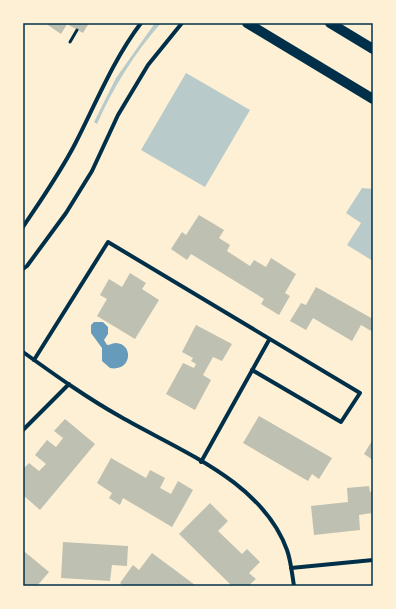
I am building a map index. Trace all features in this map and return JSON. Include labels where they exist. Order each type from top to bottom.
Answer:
[{"type":"main road","points":[[247,23],[373,99]]},
{"type":"main road","points":[[330,23],[373,49]]},
{"type":"street","points":[[23,227],[74,145],[124,45],[141,23]]},
{"type":"street","points":[[23,269],[27,266],[66,213],[92,171],[131,92],[148,65],[182,23]]},
{"type":"street","points":[[34,360],[108,242],[360,393],[341,422],[252,370]]},
{"type":"street","points":[[201,462],[270,340]]},
{"type":"street","points":[[23,352],[119,416],[234,482],[257,503],[279,533],[288,551],[294,586]]},
{"type":"street","points":[[23,430],[69,384]]},
{"type":"street","points":[[291,568],[373,560]]},
{"type":"lane","points":[[70,42],[77,30]]},
{"type":"shaded area","points":[[155,23],[161,23],[142,46],[125,71],[97,124],[94,122],[116,78]]},
{"type":"shaded area","points":[[186,73],[250,110],[205,187],[141,150]]},
{"type":"shaded area","points":[[362,188],[373,189],[373,261],[347,245],[361,223],[346,213]]},
{"type":"water","points":[[94,322],[103,322],[108,327],[108,334],[104,340],[107,345],[116,343],[126,348],[128,357],[123,366],[110,368],[102,361],[102,348],[91,333],[91,325]]},
{"type":"building","points":[[45,23],[89,23],[83,33],[67,24],[61,34]]},
{"type":"building","points":[[199,215],[224,230],[219,238],[230,245],[227,251],[250,266],[254,260],[266,267],[271,258],[296,274],[285,293],[290,296],[279,315],[261,304],[264,299],[191,254],[187,260],[171,249],[182,232],[186,235]]},
{"type":"building","points":[[130,273],[146,283],[142,289],[159,300],[135,339],[97,316],[107,299],[100,295],[109,279],[122,287]]},
{"type":"building","points":[[316,287],[373,319],[373,332],[361,325],[352,341],[313,318],[306,330],[290,321],[301,303],[306,305]]},
{"type":"building","points":[[196,325],[232,344],[222,361],[213,357],[203,375],[211,380],[195,410],[166,394],[183,363],[194,368],[196,364],[191,361],[193,358],[182,352]]},
{"type":"building","points":[[259,416],[332,458],[319,479],[312,474],[308,481],[243,443]]},
{"type":"building","points":[[65,419],[95,444],[40,510],[23,495],[23,469],[29,463],[39,471],[46,464],[35,455],[47,440],[56,447],[63,438],[54,431]]},
{"type":"building","points":[[373,439],[373,460],[364,454]]},
{"type":"building","points":[[111,458],[146,478],[150,470],[165,478],[160,488],[171,494],[178,481],[193,490],[172,527],[123,498],[120,505],[109,498],[112,493],[97,483]]},
{"type":"building","points":[[369,486],[370,492],[373,491],[373,516],[372,513],[359,515],[360,530],[314,535],[311,506],[348,502],[347,488]]},
{"type":"building","points":[[210,503],[228,521],[218,531],[242,554],[247,549],[260,562],[249,573],[256,579],[248,586],[232,586],[179,534]]},
{"type":"building","points":[[63,542],[128,546],[127,566],[112,565],[110,581],[61,578]]},
{"type":"building","points":[[25,552],[49,572],[37,586],[23,586],[23,555]]},
{"type":"building","points":[[152,553],[195,585],[124,586],[120,583],[133,565],[139,570]]}]
